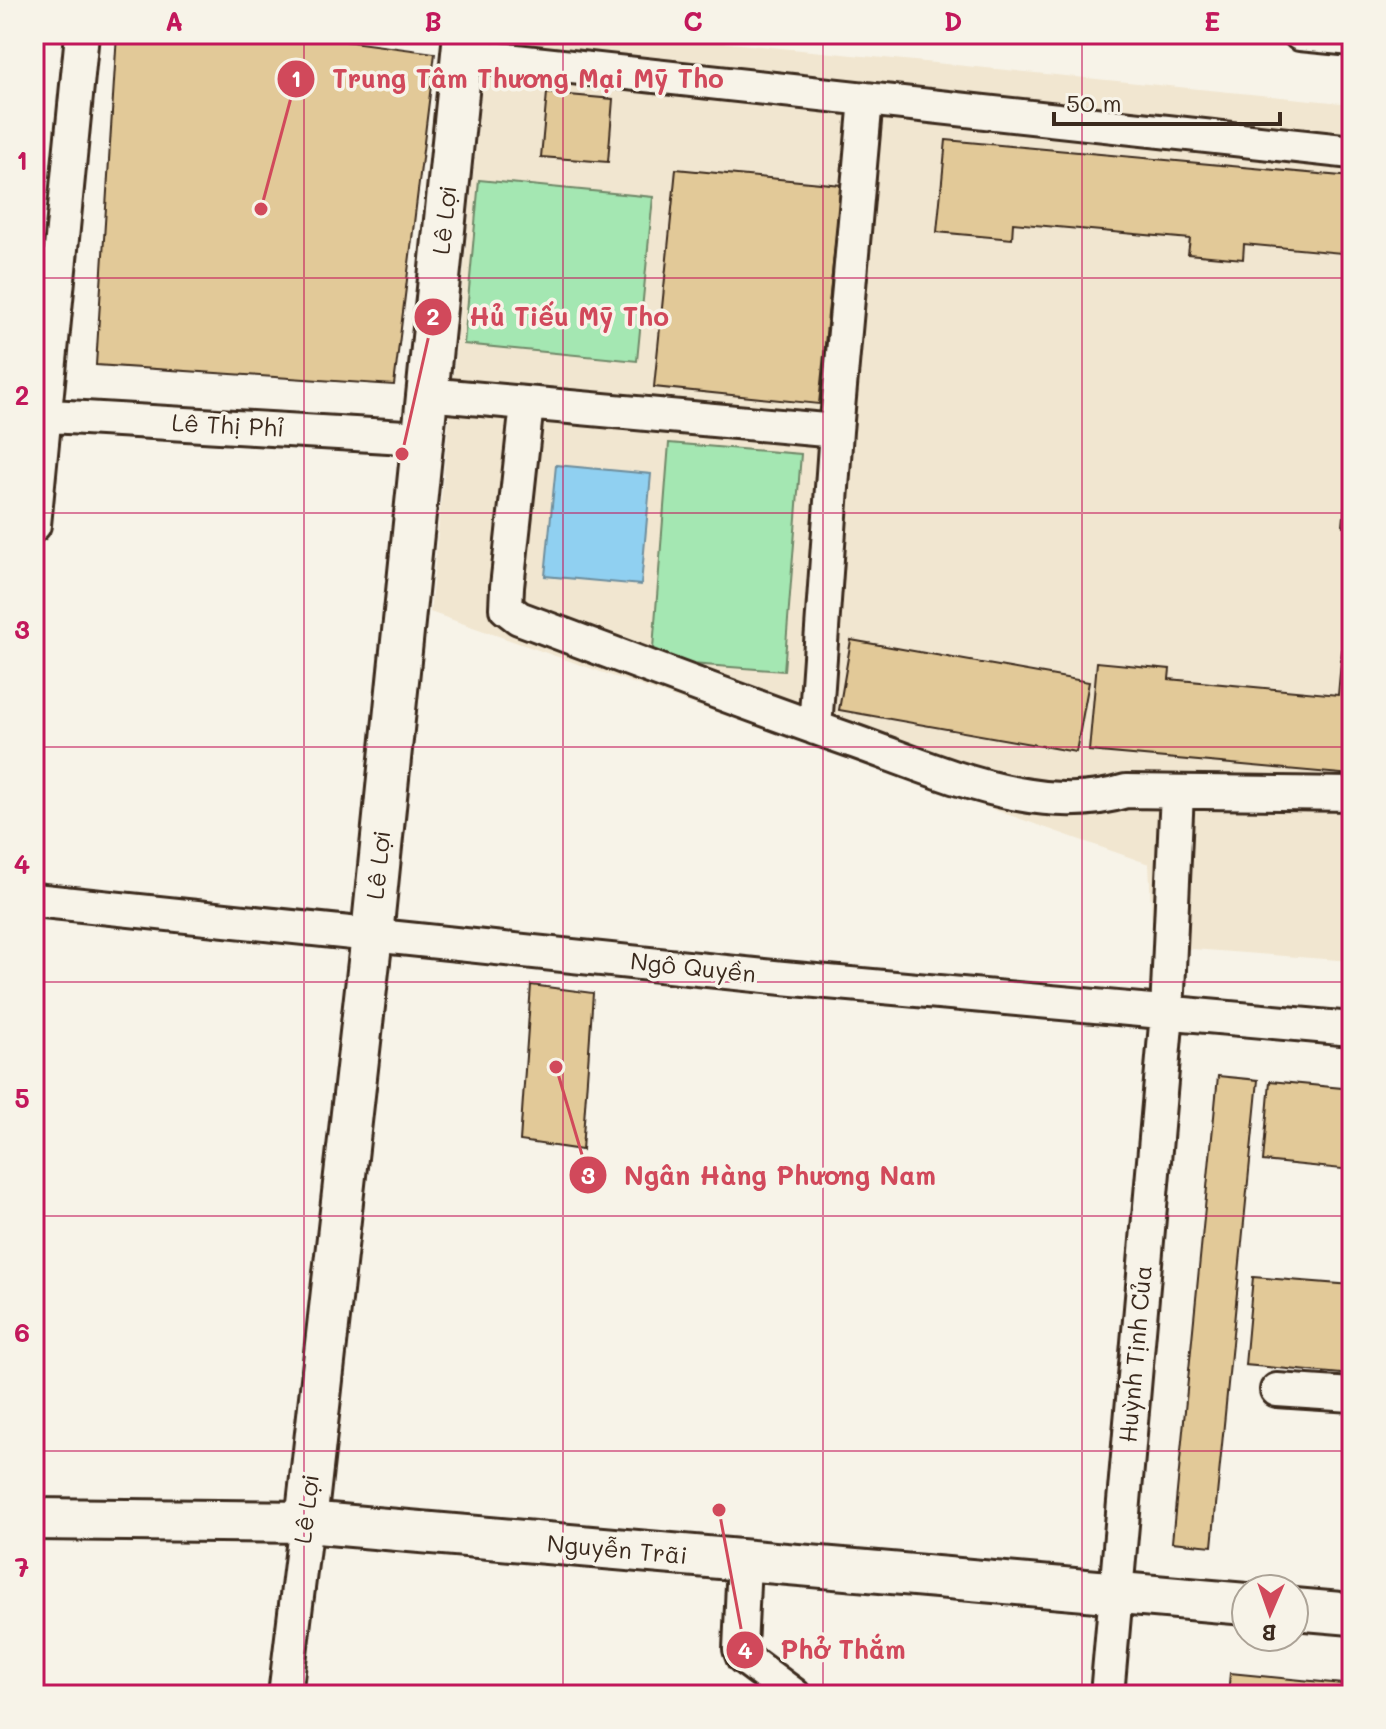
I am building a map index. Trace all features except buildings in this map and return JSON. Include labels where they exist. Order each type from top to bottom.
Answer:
[{"type":"main road","name":"Lê Lợi","points":[[306,1522],[372,935],[463,44]]},
{"type":"main road","name":"Nguyễn Trãi","points":[[34,1519],[306,1522],[1230,1603]]},
{"type":"main road","points":[[1310,1610],[1352,1614]]},
{"type":"street","points":[[34,525],[39,415],[82,34]]},
{"type":"street","points":[[1300,34],[1352,39]]},
{"type":"street","points":[[463,44],[866,99],[1352,152]]},
{"type":"street","points":[[815,728],[836,431],[866,99]]},
{"type":"street","points":[[426,394],[836,431]]},
{"type":"street","points":[[527,404],[506,608],[519,618],[815,728],[975,783],[1017,794],[1078,800],[1126,791],[1352,794]]},
{"type":"street","name":"Lê Thị Phỉ","points":[[39,415],[422,438]]},
{"type":"street","name":"Huỳnh Tịnh Của","points":[[1107,1695],[1167,1013],[1177,792]]},
{"type":"street","name":"Ngô Quyền","points":[[34,900],[783,978],[1352,1029]]},
{"type":"street","points":[[1277,1390],[1352,1395]]},
{"type":"street","name":"Lê Lợi","points":[[285,1695],[306,1522]]},
{"type":"street","points":[[744,1562],[740,1649],[743,1657],[794,1695]]},
{"type":"shaded area","points":[[487,34],[639,34],[1352,104],[1352,961],[1153,946],[1149,864],[430,612]]},
{"type":"green space","points":[[479,180],[653,197],[637,361],[464,344]]},
{"type":"green space","points":[[669,443],[801,454],[784,671],[652,661]]},
{"type":"water","points":[[556,465],[651,474],[641,585],[545,576]]},
{"type":"place","name":"Trung Tâm Thương Mại Mỹ Tho","points":[[261,209]]},
{"type":"place","name":"Hủ Tiếu Mỹ Tho","points":[[402,454]]},
{"type":"place","name":"Ngân Hàng Phương Nam","points":[[556,1067]]},
{"type":"place","name":"Phở Thắm","points":[[719,1510]]}]
